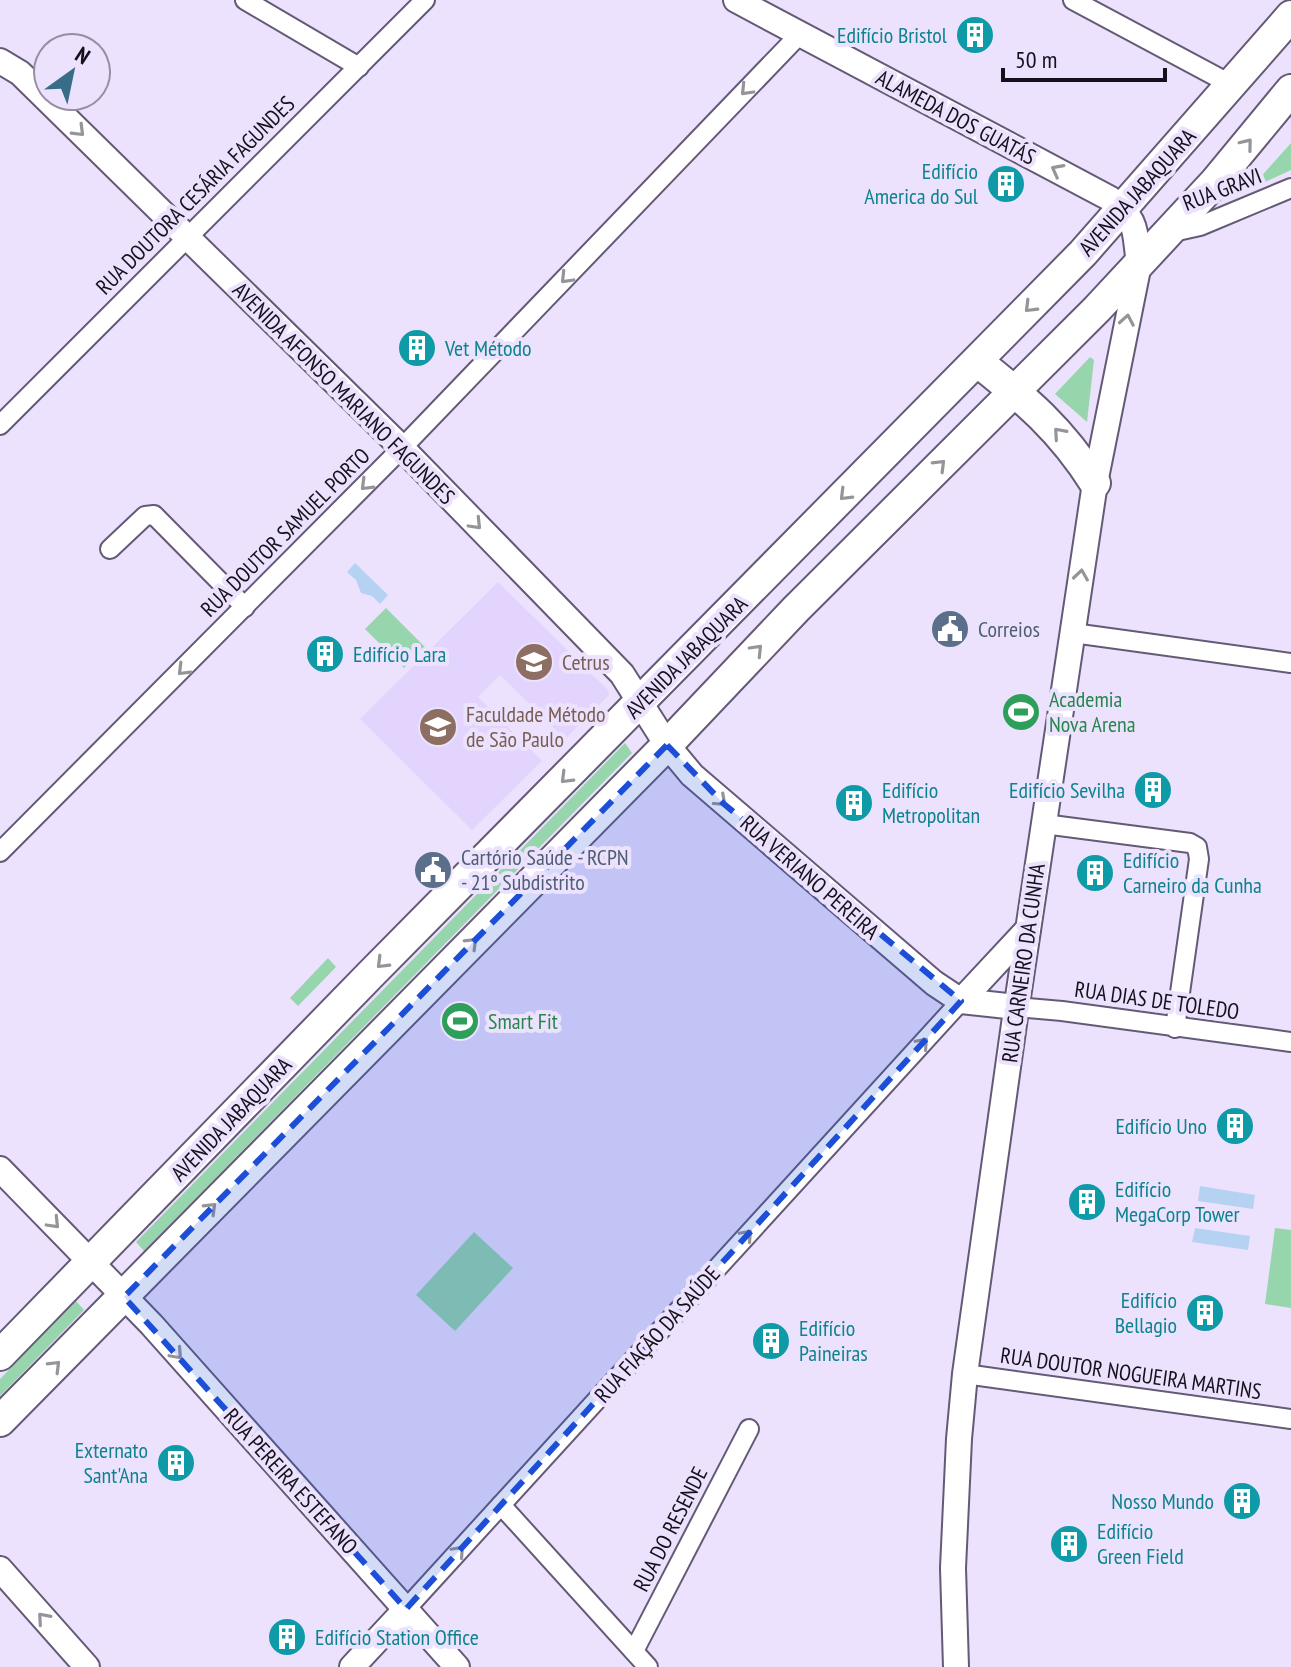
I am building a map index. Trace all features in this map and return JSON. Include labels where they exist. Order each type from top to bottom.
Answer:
[{"type":"main road","name":"AVENIDA JABAQUARA","points":[[0,1355],[1124,209],[1291,16]]},
{"type":"main road","name":"AVENIDA JABAQUARA","points":[[0,1421],[1139,264],[1291,90]]},
{"type":"main road","points":[[977,361],[1055,428],[1095,483]]},
{"type":"street","points":[[245,0],[359,67]]},
{"type":"street","name":"RUA DOUTORA CESÁRIA FAGUNDES","points":[[0,425],[425,0]]},
{"type":"street","name":"ALAMEDA DOS GUATÁS","points":[[736,0],[1095,190],[1124,209]]},
{"type":"street","points":[[1073,0],[1232,85]]},
{"type":"street","name":"RUA DOUTOR SAMUEL PORTO","points":[[0,852],[402,448],[800,34]]},
{"type":"street","name":"AVENIDA AFONSO MARIANO FAGUNDES","points":[[0,61],[20,73],[402,448],[622,674],[667,745]]},
{"type":"street","name":"RUA GRAVI","points":[[1170,232],[1200,226],[1291,188]]},
{"type":"street","points":[[1124,209],[1135,232],[1139,264]]},
{"type":"street","name":"RUA CARNEIRO DA CUNHA","points":[[956,1667],[953,1568],[965,1374],[1016,1007],[1095,483],[1139,264]]},
{"type":"street","points":[[110,549],[145,516],[154,515],[245,607]]},
{"type":"street","points":[[1073,633],[1291,663]]},
{"type":"street","name":"RUA VERIANO PEREIRA","points":[[667,745],[724,804],[934,983],[1001,1024],[1012,1039]]},
{"type":"street","points":[[1044,824],[1190,843],[1197,847],[1199,859],[1175,1028]]},
{"type":"street","points":[[971,1003],[1028,929]]},
{"type":"street","points":[[971,1003],[1016,1007]]},
{"type":"street","name":"RUA FIAÇÃO DA SAÚDE","points":[[352,1667],[971,1003]]},
{"type":"street","name":"RUA DIAS DE TOLEDO","points":[[1016,1007],[1291,1042]]},
{"type":"street","name":"RUA PEREIRA ESTEFANO","points":[[0,1169],[124,1297],[457,1667]]},
{"type":"street","name":"RUA DOUTOR NOGUEIRA MARTINS","points":[[965,1374],[1291,1419]]},
{"type":"street","name":"RUA DO RESENDE","points":[[634,1651],[749,1429]]},
{"type":"street","points":[[501,1505],[648,1667]]},
{"type":"street","points":[[0,1569],[87,1667]]},
{"type":"highlighted area","points":[[667,745],[724,804],[961,1001],[406,1609],[124,1297]]},
{"type":"shaded area","name":"Faculdade Método de São Paulo","points":[[498,582],[608,690],[609,695],[565,739],[500,675],[478,697],[542,761],[472,830],[360,719]]},
{"type":"green space","points":[[1291,143],[1291,170],[1250,189]]},
{"type":"green space","points":[[1090,357],[1094,360],[1087,422],[1055,394]]},
{"type":"green space","points":[[386,608],[425,647],[404,668],[365,629]]},
{"type":"green space","points":[[625,743],[632,753],[144,1251],[136,1242]]},
{"type":"green space","points":[[328,958],[336,967],[298,1006],[290,998]]},
{"type":"green space","points":[[1275,1228],[1291,1230],[1291,1308],[1265,1304]]},
{"type":"green space","points":[[474,1232],[513,1268],[455,1331],[416,1295]]},
{"type":"green space","points":[[76,1301],[84,1310],[0,1396],[0,1379]]},
{"type":"water","points":[[355,563],[388,595],[380,604],[372,596],[361,593],[356,580],[347,572]]},
{"type":"water","points":[[1200,1186],[1255,1195],[1253,1209],[1198,1201]]},
{"type":"water","points":[[1195,1228],[1250,1236],[1248,1250],[1192,1242]]},
{"type":"place","name":"Edifício Bristol","points":[[975,35]]},
{"type":"place","name":"Edifício America do Sul","points":[[1006,184]]},
{"type":"place","name":"Vet Método","points":[[417,348]]},
{"type":"place","name":"Correios","points":[[950,629]]},
{"type":"place","name":"Edifício Lara","points":[[325,654]]},
{"type":"place","name":"Cetrus","points":[[534,662]]},
{"type":"place","name":"Academia Nova Arena","points":[[1021,712]]},
{"type":"place","name":"Faculdade Método de São Paulo","points":[[438,727]]},
{"type":"place","name":"Edifício Sevilha","points":[[1153,790]]},
{"type":"place","name":"Edifício Metropolitan","points":[[854,803]]},
{"type":"place","name":"Cartório Saúde - RCPN - 21º Subdistrito","points":[[433,870]]},
{"type":"place","name":"Edifício Carneiro da Cunha","points":[[1095,873]]},
{"type":"place","name":"Smart Fit","points":[[460,1021]]},
{"type":"place","name":"Edifício Uno","points":[[1235,1126]]},
{"type":"place","name":"Edifício MegaCorp Tower","points":[[1087,1202]]},
{"type":"place","name":"Edifício Bellagio","points":[[1205,1313]]},
{"type":"place","name":"Edifício Paineiras","points":[[771,1341]]},
{"type":"place","name":"Externato Sant'Ana","points":[[176,1463]]},
{"type":"place","name":"Nosso Mundo","points":[[1242,1501]]},
{"type":"place","name":"Edifício Green Field","points":[[1069,1544]]},
{"type":"place","name":"Edifício Station Office","points":[[287,1637]]}]
